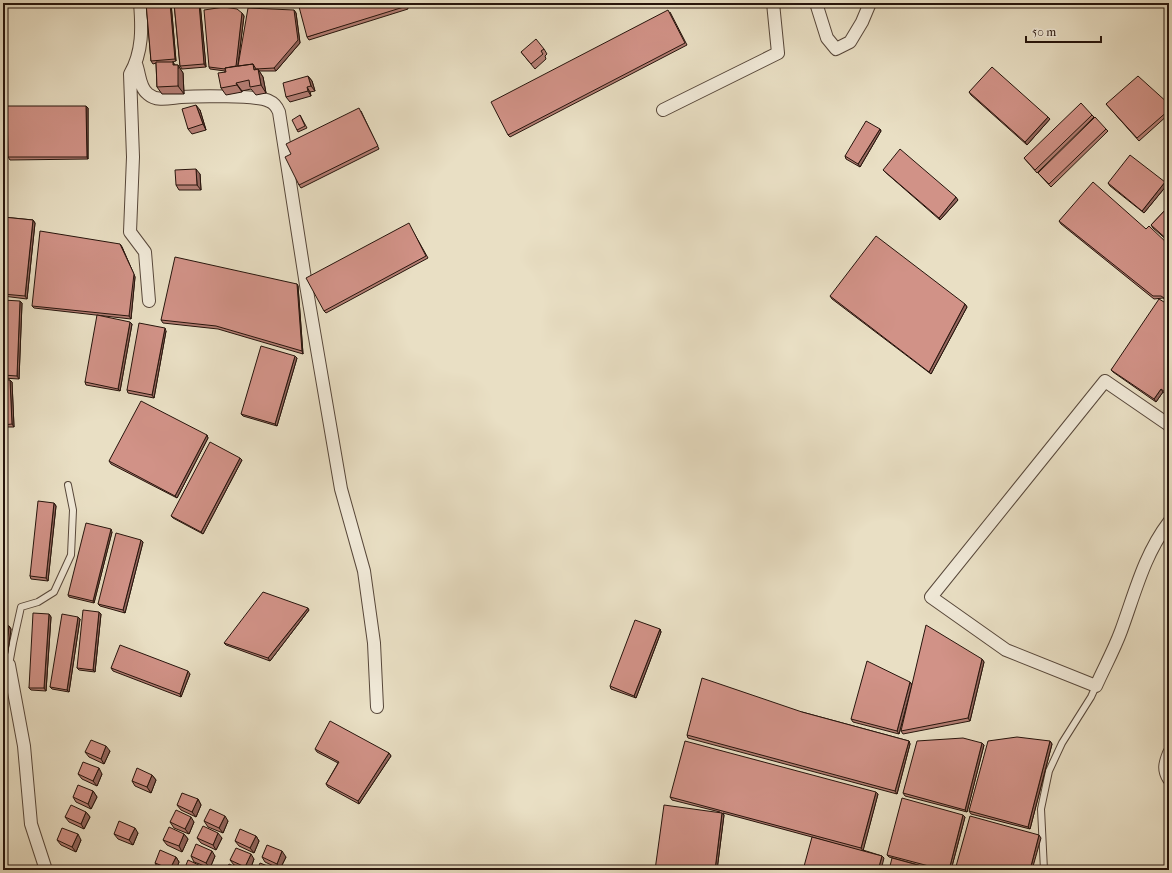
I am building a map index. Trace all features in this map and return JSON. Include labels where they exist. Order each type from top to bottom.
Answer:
[{"type":"street","points":[[140,3],[142,25],[140,44],[136,64],[130,74],[133,157],[130,232],[145,252],[149,301]]},
{"type":"street","points":[[663,110],[778,53],[773,3]]},
{"type":"street","points":[[816,3],[827,38],[836,49],[850,42],[862,22],[870,3]]},
{"type":"street","points":[[136,64],[144,90],[154,98],[262,98],[274,103],[279,112],[306,285],[341,489],[364,571],[374,643],[376,707]]},
{"type":"street","points":[[1169,425],[1105,381],[931,597],[1006,650],[1096,686],[1121,632],[1144,565],[1159,536],[1169,522]]},
{"type":"street","points":[[6,664],[24,746],[31,824],[46,870]]},
{"type":"street","points":[[1169,753],[1166,760],[1165,769],[1169,779]]},
{"type":"lane","points":[[6,664],[13,643],[21,606],[38,602],[54,592],[71,555],[73,510],[68,485]]},
{"type":"lane","points":[[1044,870],[1041,809],[1049,771],[1062,743],[1091,697],[1096,686]]},
{"type":"building","points":[[146,3],[170,3],[175,59],[151,61]]},
{"type":"building","points":[[174,3],[199,3],[204,64],[180,66]]},
{"type":"building","points":[[298,3],[406,3],[407,6],[307,37]]},
{"type":"building","points":[[224,7],[237,9],[242,13],[236,66],[225,69],[209,67],[204,10]]},
{"type":"building","points":[[248,8],[294,10],[298,40],[274,68],[256,69],[253,64],[238,66]]},
{"type":"building","points":[[668,10],[685,43],[508,135],[491,102]]},
{"type":"building","points":[[536,39],[544,49],[541,51],[543,54],[531,64],[521,52]]},
{"type":"building","points":[[156,62],[173,62],[173,65],[178,65],[178,86],[157,87]]},
{"type":"building","points":[[253,64],[254,70],[258,69],[261,85],[250,87],[249,80],[236,83],[237,85],[221,88],[218,73],[226,72],[225,68]]},
{"type":"building","points":[[992,67],[1048,117],[1025,142],[969,92]]},
{"type":"building","points":[[308,76],[311,86],[307,87],[308,91],[286,97],[283,83]]},
{"type":"building","points":[[1138,76],[1169,104],[1169,110],[1137,138],[1106,104]]},
{"type":"building","points":[[1081,103],[1092,115],[1035,170],[1024,158]]},
{"type":"building","points":[[196,105],[203,124],[188,129],[182,109]]},
{"type":"building","points":[[7,106],[86,106],[87,157],[8,157]]},
{"type":"building","points":[[359,108],[378,146],[299,185],[285,157],[291,154],[286,144]]},
{"type":"building","points":[[300,115],[305,126],[297,130],[292,120]]},
{"type":"building","points":[[1095,117],[1106,129],[1049,184],[1038,173]]},
{"type":"building","points":[[866,121],[880,129],[858,164],[845,156]]},
{"type":"building","points":[[900,149],[956,197],[939,218],[883,170]]},
{"type":"building","points":[[1130,155],[1165,182],[1142,211],[1108,183]]},
{"type":"building","points":[[196,169],[197,185],[176,185],[175,170]]},
{"type":"building","points":[[1093,182],[1146,229],[1149,226],[1169,245],[1169,301],[1161,296],[1153,296],[1059,221]]},
{"type":"building","points":[[1169,206],[1169,241],[1151,225]]},
{"type":"building","points":[[3,217],[33,220],[25,296],[3,294]]},
{"type":"building","points":[[409,223],[426,256],[324,311],[306,278]]},
{"type":"building","points":[[40,231],[120,244],[134,274],[129,316],[32,306]]},
{"type":"building","points":[[876,236],[965,304],[929,372],[830,296]]},
{"type":"building","points":[[175,257],[297,284],[302,351],[216,326],[161,320]]},
{"type":"building","points":[[1159,299],[1169,305],[1169,395],[1161,389],[1154,399],[1111,370]]},
{"type":"building","points":[[3,300],[20,301],[17,376],[3,375]]},
{"type":"building","points":[[97,315],[130,322],[118,389],[85,382]]},
{"type":"building","points":[[139,323],[165,328],[152,395],[127,390]]},
{"type":"building","points":[[261,346],[295,356],[275,424],[241,414]]},
{"type":"building","points":[[3,380],[10,380],[12,424],[3,425]]},
{"type":"building","points":[[141,401],[207,435],[175,496],[109,461]]},
{"type":"building","points":[[210,442],[240,458],[201,532],[171,516]]},
{"type":"building","points":[[38,501],[54,503],[46,578],[30,576]]},
{"type":"building","points":[[86,523],[111,529],[93,601],[68,595]]},
{"type":"building","points":[[116,533],[141,540],[123,610],[98,604]]},
{"type":"building","points":[[263,592],[308,608],[268,658],[224,643]]},
{"type":"building","points":[[83,610],[99,612],[93,670],[77,668]]},
{"type":"building","points":[[33,613],[49,614],[44,688],[29,688]]},
{"type":"building","points":[[62,614],[78,617],[67,690],[50,687]]},
{"type":"building","points":[[635,620],[660,629],[634,696],[610,686]]},
{"type":"building","points":[[926,625],[982,659],[968,718],[901,731]]},
{"type":"building","points":[[3,626],[9,626],[5,655],[3,655]]},
{"type":"building","points":[[120,645],[188,671],[180,694],[111,668]]},
{"type":"building","points":[[867,661],[910,682],[897,731],[851,719]]},
{"type":"building","points":[[702,678],[802,712],[909,741],[895,791],[687,735]]},
{"type":"building","points":[[330,721],[389,753],[358,801],[326,784],[339,762],[315,749]]},
{"type":"building","points":[[1017,737],[1050,741],[1028,827],[969,811],[988,741]]},
{"type":"building","points":[[963,738],[982,743],[965,810],[903,793],[917,741]]},
{"type":"building","points":[[91,740],[106,746],[101,759],[85,752]]},
{"type":"building","points":[[685,741],[876,792],[861,848],[670,797]]},
{"type":"building","points":[[83,762],[99,768],[93,781],[78,774]]},
{"type":"building","points":[[137,768],[152,775],[147,787],[132,781]]},
{"type":"building","points":[[78,785],[93,791],[88,804],[73,797]]},
{"type":"building","points":[[182,793],[198,799],[192,812],[177,805]]},
{"type":"building","points":[[902,798],[963,815],[949,870],[887,855]]},
{"type":"building","points":[[71,805],[86,812],[81,824],[65,817]]},
{"type":"building","points":[[664,805],[722,813],[715,870],[655,870]]},
{"type":"building","points":[[210,809],[225,816],[219,828],[204,821]]},
{"type":"building","points":[[176,810],[191,817],[185,829],[170,822]]},
{"type":"building","points":[[970,816],[1039,835],[1030,870],[955,870]]},
{"type":"building","points":[[119,821],[135,828],[129,840],[114,834]]},
{"type":"building","points":[[203,826],[218,833],[213,845],[197,838]]},
{"type":"building","points":[[169,827],[184,834],[179,846],[163,840]]},
{"type":"building","points":[[62,828],[78,834],[72,847],[57,840]]},
{"type":"building","points":[[240,829],[256,836],[250,848],[235,841]]},
{"type":"building","points":[[812,837],[882,856],[878,870],[803,870]]},
{"type":"building","points":[[196,844],[212,851],[206,863],[191,856]]},
{"type":"building","points":[[267,845],[282,851],[277,864],[262,857]]},
{"type":"building","points":[[236,848],[251,854],[245,867],[230,860]]},
{"type":"building","points":[[160,850],[176,857],[170,869],[155,863]]},
{"type":"building","points":[[892,858],[936,870],[889,870]]},
{"type":"building","points":[[188,860],[203,867],[202,870],[184,870]]},
{"type":"building","points":[[260,863],[275,869],[275,870],[257,870]]},
{"type":"building","points":[[229,864],[242,870],[226,870]]}]
